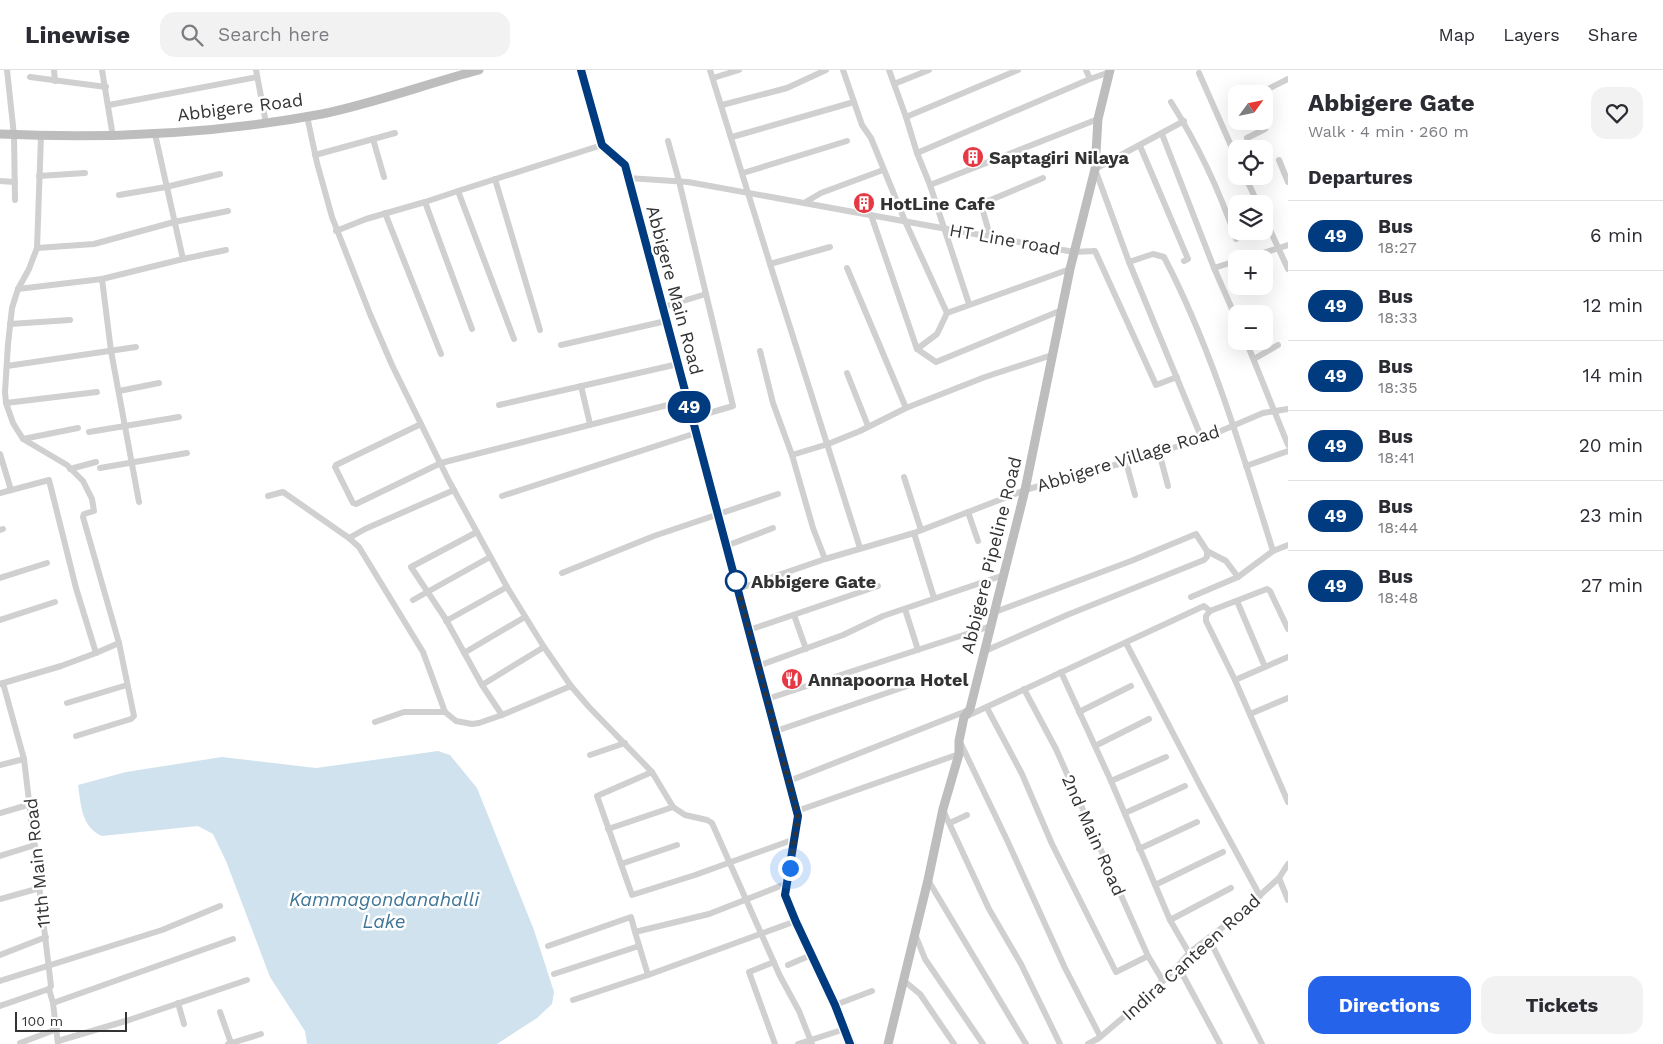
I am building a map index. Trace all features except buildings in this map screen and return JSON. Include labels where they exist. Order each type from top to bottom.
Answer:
[{"type":"street","points":[[7,70],[14,135],[16,200]]},
{"type":"street","points":[[54,70],[55,81]]},
{"type":"street","points":[[102,70],[114,137]]},
{"type":"street","name":"Abbigere Road","points":[[0,134],[114,137],[266,123],[307,116],[380,99],[479,70]]},
{"type":"street","points":[[336,231],[602,145],[581,70]]},
{"type":"street","points":[[710,70],[860,548]]},
{"type":"street","points":[[713,78],[739,70]]},
{"type":"street","points":[[722,106],[787,88],[826,70]]},
{"type":"street","points":[[843,70],[862,125],[871,138],[905,222],[947,313]]},
{"type":"street","points":[[889,70],[930,185],[969,304]]},
{"type":"street","points":[[894,84],[929,70]]},
{"type":"street","points":[[906,116],[1018,70]]},
{"type":"street","points":[[1086,70],[1090,79]]},
{"type":"street","points":[[1206,70],[1198,72],[1228,140]]},
{"type":"street","points":[[917,153],[1110,71]]},
{"type":"street","name":"Abbigere Pipeline Road","points":[[888,1044],[928,880],[943,808],[959,754],[959,741],[964,717],[970,709],[1025,490],[1070,269],[1095,168],[1098,118],[1110,71]]},
{"type":"street","points":[[109,105],[257,74],[266,123]]},
{"type":"street","points":[[30,77],[106,87]]},
{"type":"street","points":[[1273,86],[1288,79]]},
{"type":"street","points":[[732,137],[854,102]]},
{"type":"street","points":[[1172,102],[1184,121],[1228,214]]},
{"type":"street","points":[[307,116],[315,155],[336,231],[392,365],[454,490],[490,557],[525,617],[571,686],[652,772],[673,807],[685,815],[707,820],[712,824],[774,962],[799,1011],[811,1042]]},
{"type":"street","points":[[930,185],[1098,118]]},
{"type":"street","points":[[1184,121],[1140,146],[1095,168],[1129,262],[1202,439]]},
{"type":"street","points":[[1247,138],[1261,130]]},
{"type":"street","points":[[315,155],[395,133]]},
{"type":"street","points":[[154,134],[183,260]]},
{"type":"street","points":[[1162,134],[1230,305]]},
{"type":"street","points":[[41,136],[37,248],[29,269],[18,289],[12,308],[6,403],[13,423],[23,439],[70,469],[83,481],[92,499],[94,511],[84,514],[83,517],[119,643],[134,717],[76,736]]},
{"type":"street","points":[[373,139],[384,177]]},
{"type":"street","points":[[668,141],[733,406],[692,418]]},
{"type":"street","points":[[743,172],[847,141]]},
{"type":"street","name":"Abbigere Main Road","points":[[602,145],[625,165],[797,811],[795,839],[785,895],[835,1005],[850,1044]]},
{"type":"street","points":[[1140,146],[1188,259],[1184,261]]},
{"type":"street","points":[[1279,160],[1288,182]]},
{"type":"street","points":[[804,203],[821,193],[883,170]]},
{"type":"street","points":[[39,176],[85,173]]},
{"type":"street","points":[[119,196],[220,174]]},
{"type":"street","name":"HT Line road","points":[[628,178],[679,181],[1074,252],[1095,251],[1156,385],[1177,377]]},
{"type":"street","points":[[990,236],[981,204],[1043,178]]},
{"type":"street","points":[[495,179],[540,330]]},
{"type":"street","points":[[0,181],[15,182]]},
{"type":"street","points":[[458,191],[514,339]]},
{"type":"street","points":[[425,202],[472,329]]},
{"type":"street","points":[[37,248],[94,244],[174,222],[228,211]]},
{"type":"street","points":[[385,214],[441,354]]},
{"type":"street","points":[[871,215],[917,348],[936,362],[1062,310]]},
{"type":"street","points":[[1273,237],[1288,269]]},
{"type":"street","points":[[1272,250],[1288,245]]},
{"type":"street","points":[[770,264],[830,247]]},
{"type":"street","points":[[18,289],[102,279],[226,250]]},
{"type":"street","points":[[1129,262],[1154,254],[1164,257],[1194,323],[1232,425],[1273,551]]},
{"type":"street","points":[[1214,268],[1228,264]]},
{"type":"street","points":[[847,268],[906,408]]},
{"type":"street","points":[[917,348],[937,334],[947,313],[1070,269]]},
{"type":"street","points":[[102,279],[111,351],[139,502]]},
{"type":"street","points":[[663,308],[706,294]]},
{"type":"street","points":[[10,324],[70,320]]},
{"type":"street","points":[[561,345],[666,321]]},
{"type":"street","points":[[1254,359],[1278,345]]},
{"type":"street","points":[[7,366],[136,347]]},
{"type":"street","points":[[1250,350],[1288,445]]},
{"type":"street","points":[[760,351],[773,403],[792,455],[813,528],[825,559]]},
{"type":"street","points":[[792,455],[828,444],[906,408],[986,377],[1052,355]]},
{"type":"street","points":[[498,405],[678,364]]},
{"type":"street","points":[[847,374],[868,426]]},
{"type":"street","points":[[119,391],[159,383]]},
{"type":"street","points":[[581,386],[590,424]]},
{"type":"street","points":[[6,403],[97,392]]},
{"type":"street","points":[[421,424],[336,465],[335,467],[353,503],[356,504],[441,463],[688,400]]},
{"type":"street","name":"Abbigere Village Road","points":[[738,589],[825,559],[918,532],[1025,490],[1202,439],[1263,413],[1288,409]]},
{"type":"street","points":[[89,432],[179,417]]},
{"type":"street","points":[[23,439],[78,428]]},
{"type":"street","points":[[502,496],[696,434]]},
{"type":"street","points":[[1246,466],[1288,451]]},
{"type":"street","points":[[1160,452],[1168,486]]},
{"type":"street","points":[[0,454],[11,490]]},
{"type":"street","points":[[70,469],[132,463],[187,454]]},
{"type":"street","points":[[1126,462],[1135,495]]},
{"type":"street","points":[[904,477],[934,598]]},
{"type":"street","points":[[0,494],[49,480],[76,588],[96,652]]},
{"type":"street","points":[[349,538],[364,529],[454,490]]},
{"type":"street","points":[[268,496],[283,492],[359,547],[423,652],[445,712],[456,721],[472,724],[502,715],[571,686]]},
{"type":"street","points":[[562,572],[654,536],[778,494]]},
{"type":"street","points":[[968,512],[978,541]]},
{"type":"street","points":[[726,546],[773,528]]},
{"type":"street","points":[[477,532],[411,567],[446,621],[482,685],[502,715]]},
{"type":"street","points":[[994,612],[1131,561],[1196,534],[1208,551],[1226,561],[1238,577]]},
{"type":"street","points":[[1191,596],[1238,577],[1273,551],[1288,545]]},
{"type":"street","points":[[985,651],[1067,615],[1204,560],[1207,558],[1208,551]]},
{"type":"street","points":[[413,600],[490,557]]},
{"type":"street","points":[[0,578],[47,563]]},
{"type":"street","points":[[758,666],[843,635],[883,616],[1004,575]]},
{"type":"street","points":[[749,630],[878,586]]},
{"type":"street","points":[[446,621],[507,587]]},
{"type":"street","points":[[1288,629],[1270,590],[1267,589],[1210,611],[1206,616],[1206,621],[1235,680],[1288,802]]},
{"type":"street","points":[[1237,600],[1265,667]]},
{"type":"street","points":[[0,620],[55,602]]},
{"type":"street","points":[[964,717],[1204,606],[1210,611]]},
{"type":"street","points":[[904,609],[918,650]]},
{"type":"street","points":[[794,615],[806,648]]},
{"type":"street","points":[[464,653],[525,617]]},
{"type":"street","points":[[767,699],[991,626]]},
{"type":"street","points":[[1,684],[61,666],[119,643]]},
{"type":"street","points":[[1126,643],[1260,896]]},
{"type":"street","points":[[482,685],[544,647]]},
{"type":"street","points":[[1235,680],[1288,657]]},
{"type":"street","points":[[1061,672],[1096,746],[1170,920],[1189,953]]},
{"type":"street","name":"11th Main Road","points":[[1,684],[24,759],[46,937],[51,986],[49,990],[53,1002],[58,1043]]},
{"type":"street","points":[[776,731],[913,684]]},
{"type":"street","points":[[67,703],[127,685]]},
{"type":"street","points":[[1079,712],[1132,686]]},
{"type":"street","name":"2nd Main Road","points":[[1024,689],[1056,749],[1148,956],[1163,981]]},
{"type":"street","points":[[1250,714],[1288,698]]},
{"type":"street","points":[[987,708],[1022,774],[1052,844],[1116,972],[1148,956]]},
{"type":"street","points":[[789,781],[970,709]]},
{"type":"street","points":[[375,722],[404,712],[445,712]]},
{"type":"street","points":[[1096,746],[1149,719]]},
{"type":"street","points":[[959,741],[1007,840],[1045,925],[1100,1036]]},
{"type":"street","points":[[590,755],[625,743]]},
{"type":"street","points":[[797,811],[959,754]]},
{"type":"street","points":[[1111,781],[1166,757]]},
{"type":"street","points":[[0,765],[24,759]]},
{"type":"street","points":[[652,772],[597,796],[632,895],[695,875],[795,839]]},
{"type":"street","points":[[1125,813],[1185,786]]},
{"type":"street","points":[[0,813],[31,804]]},
{"type":"street","points":[[608,829],[673,807]]},
{"type":"street","points":[[943,808],[990,909],[1021,964],[1060,1044]]},
{"type":"street","points":[[950,823],[967,815]]},
{"type":"street","points":[[1139,849],[1197,822]]},
{"type":"street","points":[[0,856],[35,845]]},
{"type":"street","points":[[621,864],[676,845]]},
{"type":"street","points":[[1155,884],[1223,852]]},
{"type":"street","name":"Indira Canteen Road","points":[[1088,1044],[1125,1016],[1163,981],[1189,953],[1209,939],[1260,896],[1279,878],[1288,864]]},
{"type":"street","points":[[1279,878],[1288,900]]},
{"type":"street","points":[[928,880],[1026,1044]]},
{"type":"street","points":[[635,932],[709,914],[788,883]]},
{"type":"street","points":[[0,899],[40,888]]},
{"type":"street","points":[[1170,920],[1231,888]]},
{"type":"street","points":[[0,981],[162,930],[220,906]]},
{"type":"street","points":[[548,946],[631,917],[648,975]]},
{"type":"street","points":[[573,1000],[796,922]]},
{"type":"street","points":[[914,933],[925,959],[983,1044]]},
{"type":"street","points":[[0,955],[46,937]]},
{"type":"street","points":[[53,1002],[233,938]]},
{"type":"street","points":[[1209,939],[1262,1044]]},
{"type":"street","points":[[554,974],[639,946]]},
{"type":"street","points":[[788,964],[811,955]]},
{"type":"street","points":[[774,962],[749,972],[775,1044]]},
{"type":"street","points":[[1178,966],[1220,1044]]},
{"type":"street","points":[[58,1043],[247,980]]},
{"type":"street","points":[[903,980],[920,994],[954,1044]]},
{"type":"street","points":[[0,1006],[49,990]]},
{"type":"street","points":[[835,1005],[872,991]]},
{"type":"street","points":[[178,1003],[184,1024]]},
{"type":"street","points":[[220,1012],[230,1044],[261,1034]]},
{"type":"street","points":[[798,1044],[811,1042],[845,1029]]},
{"type":"street","points":[[20,1044],[57,1030]]},
{"type":"water","name":"Kammagondanahalli Lake","points":[[438,751],[450,755],[477,788],[534,930],[554,992],[552,1004],[537,1018],[497,1044],[307,1044],[305,1031],[270,977],[226,861],[213,834],[198,826],[102,836],[95,832],[86,821],[81,807],[78,785],[126,772],[222,757],[316,768]]},
{"type":"bus line","name":"49","points":[[581,70],[602,145],[625,165],[798,816],[785,895],[835,1005],[850,1044]]},
{"type":"place","name":"Saptagiri Nilaya","points":[[973,157]]},
{"type":"place","name":"HotLine Cafe","points":[[864,203]]},
{"type":"place","name":"Abbigere Gate","points":[[736,581]]},
{"type":"place","name":"Annapoorna Hotel","points":[[792,679]]},
{"type":"route","points":[[736,581],[798,816],[790,868]]}]
